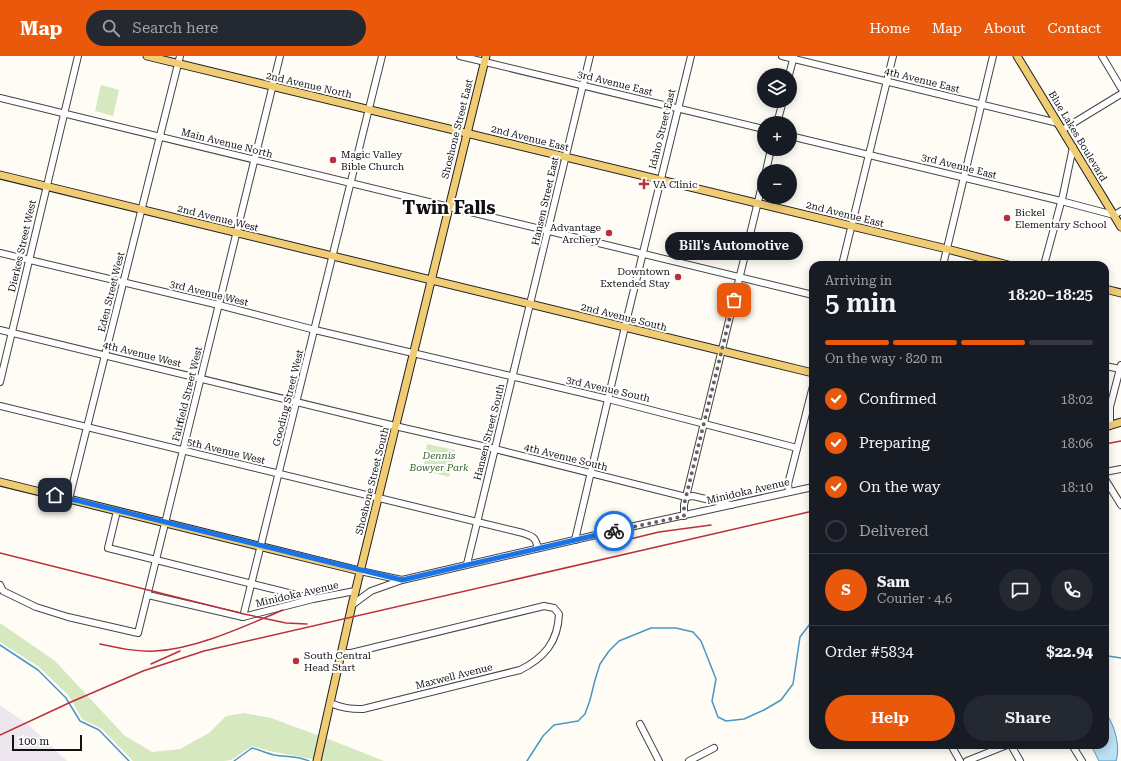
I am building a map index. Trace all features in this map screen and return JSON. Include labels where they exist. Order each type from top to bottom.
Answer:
[{"type":"main road","name":"2nd Avenue North","points":[[147,56],[179,60],[272,86],[467,133]]},
{"type":"main road","name":"Blue Lakes Boulevard","points":[[1017,56],[1121,227]]},
{"type":"main road","name":"Shoshone Street East","points":[[448,207],[485,59]]},
{"type":"main road","name":"2nd Avenue East","points":[[467,133],[757,204]]},
{"type":"main road","name":"2nd Avenue West","points":[[0,176],[46,186],[236,234],[333,256],[430,281]]},
{"type":"main road","name":"2nd Avenue East","points":[[758,204],[993,261]]},
{"type":"main road","name":"Shoshone Street South","points":[[317,761],[355,591],[448,207]]},
{"type":"main road","name":"2nd Avenue South","points":[[430,281],[809,372]]},
{"type":"main road","points":[[1109,290],[1121,293]]},
{"type":"main road","points":[[0,482],[360,571]]},
{"type":"street","name":"Dierkes Street West","points":[[0,382],[78,56]]},
{"type":"street","name":"Fairfield Street West","points":[[0,585],[3,591],[36,607],[68,617],[138,633],[280,56]]},
{"type":"street","name":"Gooding Street West","points":[[243,617],[352,183],[382,56]]},
{"type":"street","name":"3rd Avenue East","points":[[460,56],[485,59],[583,86],[757,127]]},
{"type":"street","name":"Hansen Street East","points":[[530,304],[590,56]]},
{"type":"street","name":"Idaho Street East","points":[[575,540],[642,254],[691,56]]},
{"type":"street","name":"4th Avenue East","points":[[782,56],[793,57],[887,82],[1058,123]]},
{"type":"street","points":[[843,261],[893,56]]},
{"type":"street","points":[[944,261],[993,56]]},
{"type":"street","points":[[1102,56],[1121,88]]},
{"type":"street","points":[[791,68],[793,57]]},
{"type":"street","name":"Eden Street West","points":[[69,499],[179,60]]},
{"type":"street","points":[[1062,130],[1121,94]]},
{"type":"street","name":"Main Avenue North","points":[[0,98],[809,294]]},
{"type":"street","name":"3rd Avenue East","points":[[797,138],[1114,215]]},
{"type":"street","points":[[1045,261],[1073,147]]},
{"type":"street","points":[[684,516],[684,505],[758,204]]},
{"type":"street","points":[[1114,215],[1121,211]]},
{"type":"street","name":"3rd Avenue West","points":[[0,253],[413,353]]},
{"type":"street","name":"Hansen Street South","points":[[467,564],[530,304]]},
{"type":"street","name":"4th Avenue West","points":[[0,330],[395,426]]},
{"type":"street","name":"3rd Avenue South","points":[[413,353],[608,399],[797,448]]},
{"type":"street","points":[[1109,366],[1121,368],[1110,407],[1113,425]]},
{"type":"street","points":[[789,492],[788,484],[809,402]]},
{"type":"street","name":"5th Avenue West","points":[[0,406],[533,536],[536,539],[538,548]]},
{"type":"street","name":"4th Avenue South","points":[[395,426],[495,449],[686,497],[693,496],[731,505]]},
{"type":"street","points":[[1109,471],[1121,469]]},
{"type":"street","points":[[1109,486],[1121,505]]},
{"type":"street","name":"Minidoka Avenue","points":[[360,571],[402,580],[639,525],[809,488]]},
{"type":"street","points":[[117,511],[108,548],[313,599]]},
{"type":"street","points":[[352,605],[371,591],[402,580]]},
{"type":"street","name":"Minidoka Avenue","points":[[243,617],[313,599],[355,591]]},
{"type":"street","points":[[148,595],[243,617]]},
{"type":"street","name":"Maxwell Avenue","points":[[330,705],[348,710],[363,708],[520,670],[531,665],[548,649],[558,627],[559,614],[554,608],[544,606],[366,650],[341,653]]},
{"type":"street","points":[[640,724],[659,761]]},
{"type":"street","points":[[689,761],[714,748]]},
{"type":"street","points":[[953,749],[960,761]]},
{"type":"street","points":[[967,761],[997,749]]},
{"type":"street","points":[[1013,749],[1020,761]]},
{"type":"street","points":[[1074,749],[1082,761]]},
{"type":"shaded area","points":[[0,705],[30,726],[67,761],[0,761]]},
{"type":"green space","points":[[101,85],[119,90],[113,116],[95,111]]},
{"type":"green space","name":"Dennis Bowyer Park","points":[[427,444],[455,450],[449,477],[423,470]]},
{"type":"green space","points":[[0,623],[55,661],[124,735],[152,752],[180,749],[209,733],[226,716],[244,713],[271,718],[384,761],[323,761],[269,751],[252,746],[231,760],[224,761],[133,761],[102,729],[82,719],[69,696],[39,667],[0,642]]},
{"type":"water","points":[[1109,719],[1116,735],[1118,749],[1116,761],[1099,761],[1093,749],[1109,749]]},
{"type":"waterway","points":[[527,761],[543,736],[554,725],[578,721],[585,714],[600,664],[609,651],[619,641],[651,628],[676,628],[693,632],[701,641],[716,679],[712,701],[718,717],[726,721],[744,719],[781,700],[793,684],[800,637],[809,625]]},
{"type":"waterway","points":[[0,645],[38,670],[66,698],[80,721],[99,730],[129,761]]},
{"type":"waterway","points":[[1109,656],[1121,658]]},
{"type":"waterway","points":[[234,761],[252,748],[274,755],[296,757],[309,761]]},
{"type":"railway","points":[[1109,443],[1121,441]]},
{"type":"railway","points":[[0,735],[143,671],[204,651],[809,512]]},
{"type":"railway","points":[[622,541],[659,532],[711,525]]},
{"type":"railway","points":[[0,553],[244,614],[286,623],[307,624]]},
{"type":"railway","points":[[100,644],[141,651],[171,649],[187,646],[220,636],[283,610]]},
{"type":"railway","points":[[151,664],[180,651]]},
{"type":"way so far","points":[[614,531],[684,516],[684,505],[734,300]]},
{"type":"place","name":"Magic Valley Bible Church","points":[[333,160]]},
{"type":"place","name":"VA Clinic","points":[[644,184]]},
{"type":"place","name":"Bickel Elementary School","points":[[1007,218]]},
{"type":"place","name":"Advantage Archery","points":[[609,233]]},
{"type":"place","name":"Downtown Extended Stay","points":[[678,277]]},
{"type":"place","name":"Bill's Automotive","points":[[734,300]]},
{"type":"place","name":"South Central Head Start","points":[[296,661]]},
{"type":"district","name":"Twin Falls","points":[[449,207]]},
{"type":"route","points":[[55,495],[360,571],[402,580],[614,531]]}]
